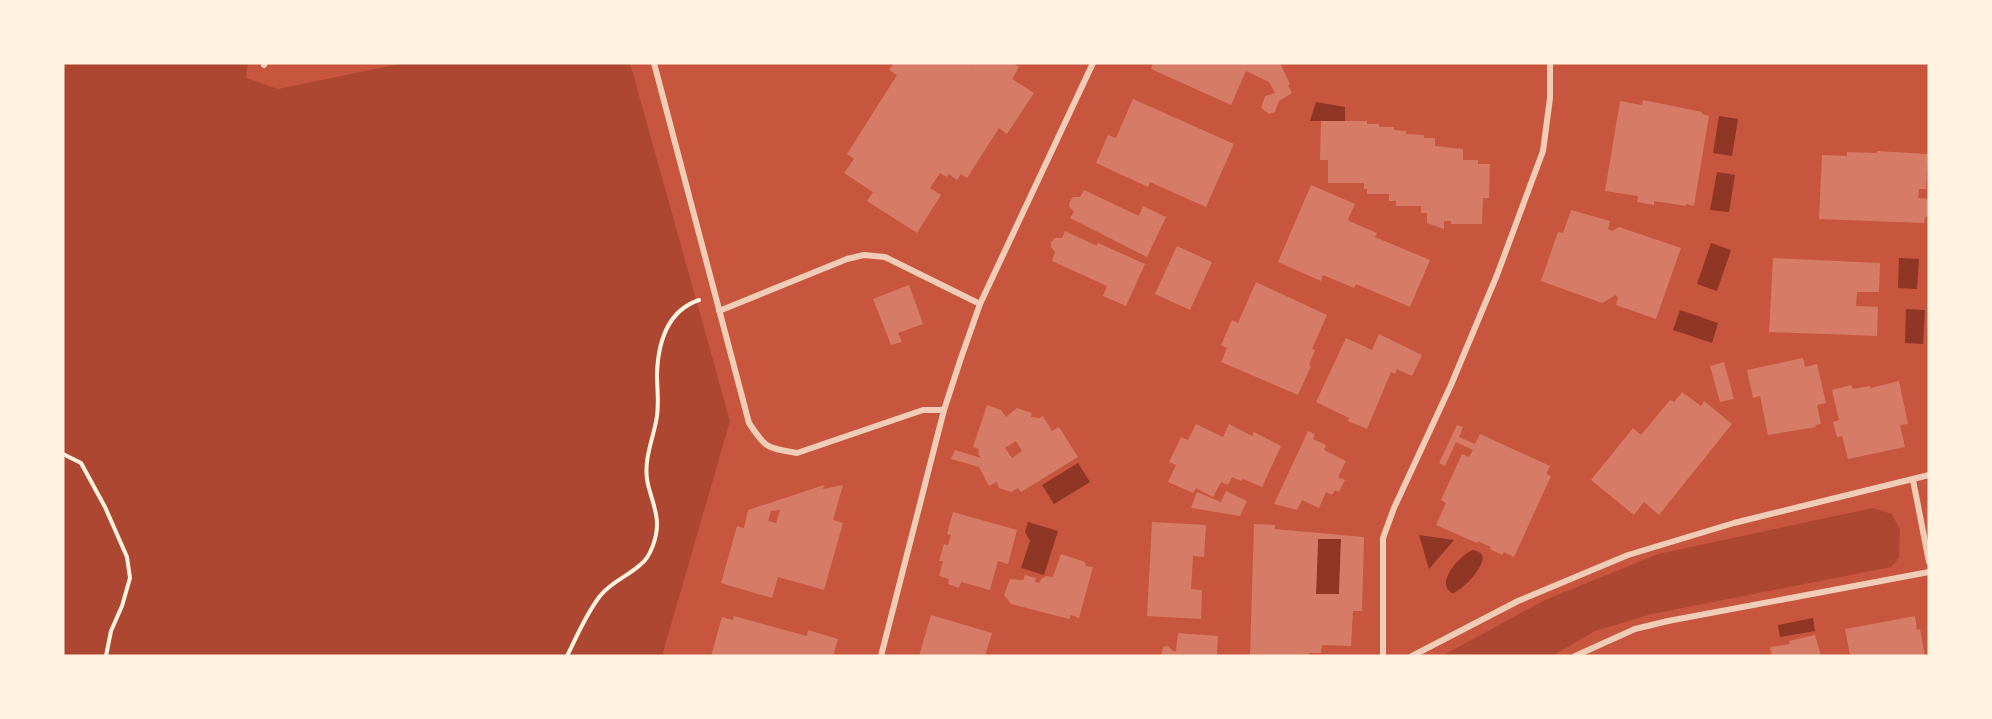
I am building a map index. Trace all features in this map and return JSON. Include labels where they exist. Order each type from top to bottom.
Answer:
[{"type":"street","points":[[654,63],[749,423],[763,444],[778,450],[797,453],[923,410],[944,410]]},
{"type":"street","points":[[881,656],[944,410],[980,304],[1093,63]]},
{"type":"street","points":[[1383,656],[1383,538],[1469,341],[1543,151],[1550,99],[1550,63]]},
{"type":"street","points":[[718,311],[847,259],[864,255],[885,257],[980,304]]},
{"type":"street","points":[[1412,656],[1518,601],[1628,555],[1734,524],[1929,475]]},
{"type":"street","points":[[1913,480],[1929,562]]},
{"type":"street","points":[[1575,656],[1635,629],[1668,621],[1929,572]]},
{"type":"path","points":[[567,656],[584,620],[601,594],[642,565],[652,547],[657,523],[647,479],[649,452],[658,415],[657,372],[663,337],[673,316],[689,304],[714,296]]},
{"type":"path","points":[[63,454],[81,463],[128,557],[130,578],[122,606],[111,631],[106,656]]},
{"type":"shaded area","points":[[63,63],[248,63],[246,78],[278,89],[404,63],[630,63],[730,421],[662,656],[63,656]]},
{"type":"shaded area","points":[[1316,102],[1345,107],[1345,121],[1310,121]]},
{"type":"shaded area","points":[[1719,116],[1738,119],[1732,156],[1713,153]]},
{"type":"shaded area","points":[[1717,172],[1735,175],[1729,212],[1710,210]]},
{"type":"shaded area","points":[[1711,243],[1731,250],[1717,291],[1697,284]]},
{"type":"shaded area","points":[[1899,258],[1919,259],[1917,289],[1898,288]]},
{"type":"shaded area","points":[[1906,309],[1925,310],[1923,344],[1905,343]]},
{"type":"shaded area","points":[[1680,310],[1718,323],[1712,343],[1673,330]]},
{"type":"shaded area","points":[[1078,463],[1090,482],[1054,504],[1042,485]]},
{"type":"shaded area","points":[[1873,508],[1892,514],[1900,530],[1899,558],[1891,567],[1652,614],[1595,631],[1552,656],[1442,656],[1545,600],[1658,554]]},
{"type":"shaded area","points":[[1028,522],[1058,531],[1044,575],[1021,568],[1030,541],[1025,532]]},
{"type":"shaded area","points":[[1419,535],[1454,540],[1429,569]]},
{"type":"shaded area","points":[[1318,539],[1341,539],[1339,594],[1316,594]]},
{"type":"shaded area","points":[[1473,550],[1482,555],[1481,565],[1467,583],[1452,593],[1446,583],[1451,569],[1462,557]]},
{"type":"shaded area","points":[[1813,618],[1815,631],[1780,637],[1778,625]]},
{"type":"building","points":[[894,63],[969,63],[972,65],[974,63],[1013,63],[1019,67],[1012,79],[1034,93],[1007,134],[999,128],[967,178],[961,174],[957,180],[949,174],[947,177],[940,173],[930,188],[941,195],[917,233],[867,201],[873,192],[844,173],[854,159],[847,154],[897,75],[889,70]]},
{"type":"building","points":[[1153,63],[1280,63],[1292,93],[1279,101],[1275,112],[1269,114],[1261,108],[1265,96],[1275,93],[1269,82],[1246,71],[1231,105],[1151,69]]},
{"type":"building","points":[[1133,99],[1234,144],[1206,207],[1150,182],[1148,187],[1096,163],[1108,135],[1116,138]]},
{"type":"building","points":[[1643,100],[1702,112],[1709,116],[1694,206],[1654,201],[1654,205],[1637,202],[1638,196],[1605,191],[1620,101],[1642,105]]},
{"type":"building","points":[[1321,121],[1367,121],[1367,124],[1379,124],[1379,127],[1394,127],[1394,130],[1406,131],[1406,134],[1435,138],[1435,146],[1463,149],[1463,160],[1478,160],[1478,164],[1490,164],[1489,198],[1483,198],[1482,224],[1451,224],[1451,221],[1444,221],[1444,229],[1427,223],[1427,213],[1421,213],[1421,206],[1396,206],[1396,201],[1389,201],[1389,194],[1367,194],[1364,183],[1328,183],[1328,160],[1320,160]]},
{"type":"building","points":[[1877,151],[1928,154],[1926,189],[1919,189],[1918,198],[1929,199],[1929,217],[1925,217],[1924,223],[1819,219],[1822,155],[1847,156],[1847,152],[1877,153]]},
{"type":"building","points":[[1311,185],[1355,204],[1349,221],[1377,233],[1375,237],[1430,260],[1410,307],[1356,284],[1354,288],[1323,275],[1321,281],[1278,262]]},
{"type":"building","points":[[1084,190],[1139,216],[1143,206],[1166,217],[1147,257],[1070,218],[1074,212],[1069,206],[1070,201],[1073,197],[1080,197]]},
{"type":"building","points":[[1571,210],[1610,221],[1608,229],[1612,231],[1619,227],[1681,248],[1656,319],[1616,305],[1618,298],[1616,295],[1602,303],[1541,281],[1558,232],[1563,233]]},
{"type":"building","points":[[1065,231],[1145,264],[1126,306],[1103,296],[1107,286],[1052,261],[1055,252],[1051,247],[1051,242],[1055,238],[1062,238]]},
{"type":"building","points":[[1177,246],[1212,262],[1190,310],[1155,294]]},
{"type":"building","points":[[1773,258],[1880,263],[1879,292],[1857,292],[1856,306],[1878,307],[1877,336],[1769,332]]},
{"type":"building","points":[[1256,282],[1327,315],[1312,349],[1315,350],[1309,365],[1311,366],[1298,395],[1221,362],[1227,348],[1221,345],[1232,320],[1238,323]]},
{"type":"building","points":[[909,285],[923,324],[898,333],[902,342],[891,345],[873,299]]},
{"type":"building","points":[[1379,334],[1422,355],[1412,376],[1397,369],[1395,374],[1391,372],[1367,429],[1348,421],[1349,418],[1316,402],[1346,338],[1372,350]]},
{"type":"building","points":[[1803,358],[1805,367],[1817,364],[1826,403],[1817,405],[1821,424],[1815,425],[1816,427],[1768,435],[1760,396],[1753,398],[1747,370]]},
{"type":"building","points":[[1724,362],[1734,399],[1720,402],[1710,366]]},
{"type":"building","points":[[1899,381],[1908,424],[1900,425],[1905,447],[1848,459],[1842,436],[1837,437],[1833,422],[1839,420],[1832,390],[1851,385],[1853,389],[1870,386],[1871,388]]},
{"type":"building","points":[[1682,392],[1701,406],[1704,401],[1732,424],[1659,515],[1644,502],[1634,515],[1591,480],[1633,428],[1641,435],[1670,400],[1674,402]]},
{"type":"building","points":[[987,405],[1001,410],[1006,417],[1017,408],[1032,413],[1031,417],[1043,416],[1052,431],[1059,427],[1078,457],[1021,492],[1018,488],[1011,492],[999,488],[997,482],[989,486],[979,467],[951,459],[955,450],[981,458],[978,454],[979,449],[973,447]],"holes":[[[1016,441],[1022,451],[1012,458],[1005,448]]]},
{"type":"building","points":[[1196,424],[1223,437],[1229,424],[1252,436],[1254,432],[1281,446],[1262,487],[1232,477],[1228,485],[1221,482],[1213,497],[1196,488],[1193,493],[1168,482],[1176,465],[1169,462],[1181,437],[1188,440]]},
{"type":"building","points":[[1457,425],[1463,427],[1459,437],[1475,444],[1480,434],[1550,466],[1546,474],[1551,476],[1514,557],[1504,552],[1502,555],[1478,541],[1477,543],[1436,525],[1446,503],[1441,500],[1462,454],[1469,457],[1473,450],[1456,442],[1445,466],[1439,463]]},
{"type":"building","points":[[1308,431],[1315,434],[1313,439],[1326,445],[1324,450],[1346,461],[1338,477],[1345,480],[1339,492],[1335,490],[1332,495],[1326,492],[1319,508],[1302,500],[1297,510],[1274,504]]},
{"type":"building","points":[[824,485],[823,489],[843,485],[833,520],[843,523],[824,590],[778,577],[772,598],[721,583],[737,526],[744,528],[748,510]],"holes":[[[780,510],[776,523],[768,521],[771,511]]]},
{"type":"building","points":[[1226,491],[1247,501],[1240,516],[1191,508],[1197,492],[1221,502]]},
{"type":"building","points":[[953,512],[1017,530],[1008,564],[998,561],[990,590],[961,582],[959,588],[948,584],[949,579],[939,576],[943,561],[939,561],[944,544],[948,545],[951,535],[947,534]]},
{"type":"building","points":[[1152,522],[1206,525],[1204,557],[1193,556],[1191,589],[1202,590],[1201,619],[1147,616]]},
{"type":"building","points":[[1254,524],[1275,525],[1275,529],[1364,537],[1362,611],[1353,611],[1351,646],[1322,645],[1321,653],[1309,653],[1308,656],[1250,656]],"holes":[[[1318,539],[1341,539],[1339,594],[1316,594]]]},
{"type":"building","points":[[1061,554],[1093,567],[1079,618],[1071,615],[1069,619],[1011,604],[1004,595],[1010,579],[1023,580],[1025,575],[1036,578],[1035,582],[1039,583],[1042,578],[1053,577]]},
{"type":"building","points":[[931,615],[992,633],[985,656],[919,656]]},
{"type":"building","points":[[734,616],[807,636],[808,630],[838,639],[833,656],[711,656],[722,617],[733,620]]},
{"type":"building","points":[[1915,616],[1925,656],[1850,656],[1845,629]]},
{"type":"building","points":[[1178,633],[1218,636],[1217,656],[1161,656],[1163,647],[1168,646],[1176,651]]},
{"type":"building","points":[[1815,635],[1821,656],[1772,656],[1770,647],[1790,644],[1789,641]]}]
